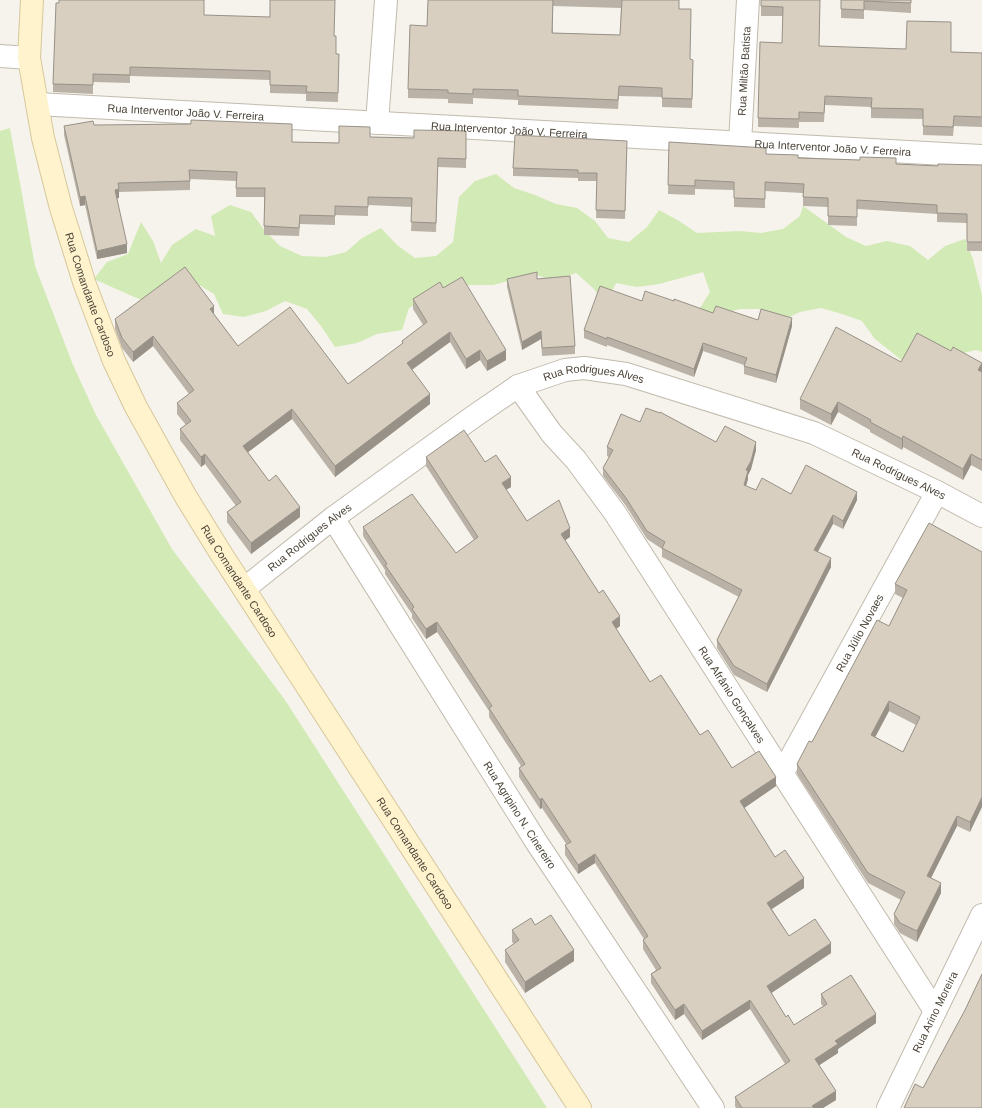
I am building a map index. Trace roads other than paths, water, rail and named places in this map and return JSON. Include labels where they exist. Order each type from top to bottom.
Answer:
[{"type":"street","name":"Rua Comandante Cardoso","points":[[32,0],[29,58],[43,138],[61,208],[85,285],[114,360],[136,407],[186,497],[220,552],[245,588],[580,1108]]},
{"type":"street","points":[[376,123],[386,0]]},
{"type":"street","name":"Rua Miltão Batista","points":[[740,143],[748,0]]},
{"type":"street","points":[[0,56],[29,58]]},
{"type":"street","name":"Rua Interventor João V. Ferreira","points":[[37,104],[982,156]]},
{"type":"street","name":"Rua Rodrigues Alves","points":[[245,588],[333,518],[518,386],[565,370],[584,368],[626,374],[814,433],[937,492],[982,516]]},
{"type":"street","name":"Rua Afrânio Gonçalves","points":[[518,386],[552,434],[576,460],[615,513],[935,1011]]},
{"type":"street","name":"Rua Júlio Novaes","points":[[782,774],[937,492]]},
{"type":"street","name":"Rua Agripino N. Cinereiro","points":[[333,518],[537,843],[713,1108]]},
{"type":"street","name":"Rua Arino Moreira","points":[[888,1108],[935,1011],[980,924]]}]
